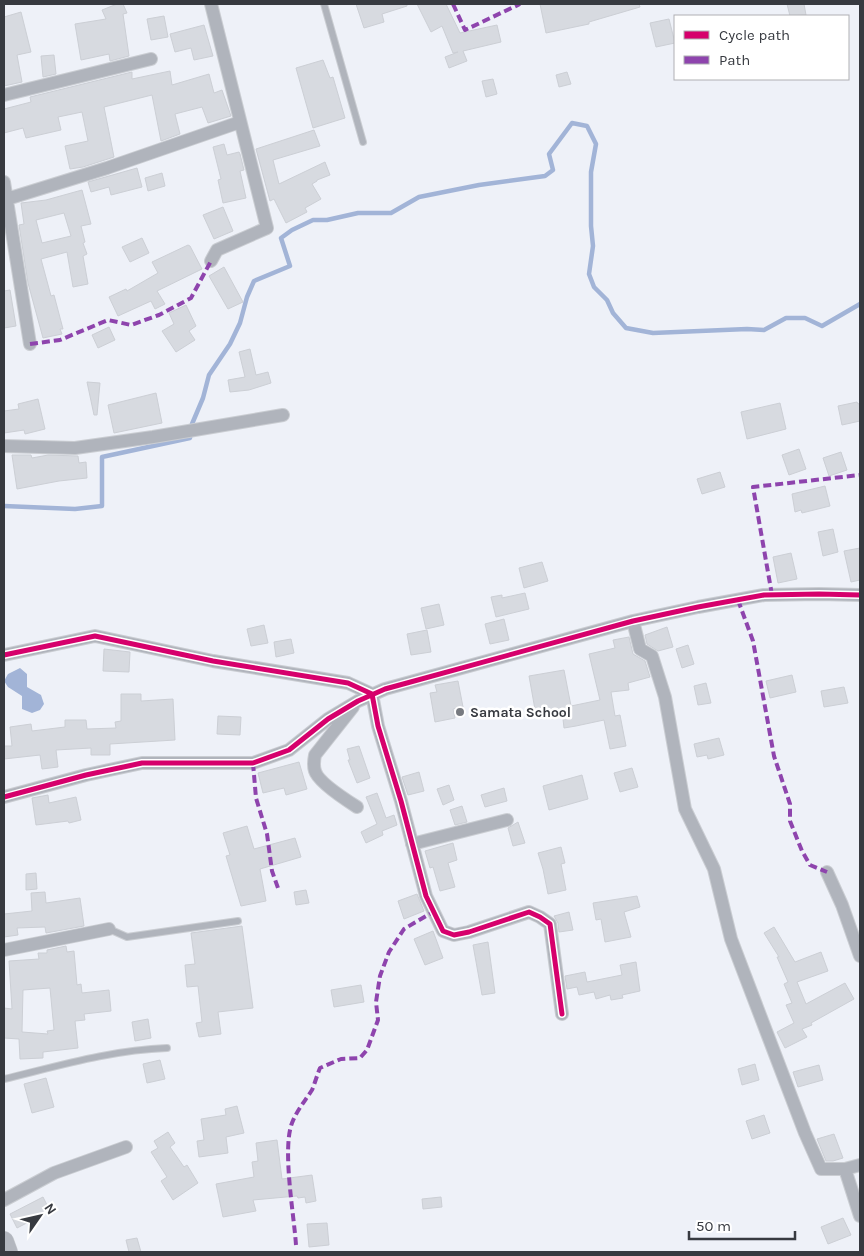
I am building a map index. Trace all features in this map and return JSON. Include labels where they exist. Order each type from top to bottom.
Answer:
[{"type":"main road","points":[[4,1241],[8,1252]]},
{"type":"street","points":[[211,4],[268,228],[217,250],[211,261]]},
{"type":"street","points":[[4,95],[151,59]]},
{"type":"street","points":[[7,198],[107,168],[240,122]]},
{"type":"street","points":[[4,182],[30,344]]},
{"type":"street","points":[[4,446],[75,448],[283,415]]},
{"type":"street","points":[[4,797],[142,763],[253,763],[289,750],[299,744],[328,718],[372,694],[423,678],[633,621],[764,595],[860,595]]},
{"type":"street","points":[[633,621],[640,649],[652,656],[665,697],[685,809],[714,869],[731,939],[805,1133],[821,1169],[845,1169],[860,1165]]},
{"type":"street","points":[[4,655],[95,636],[213,661],[348,683],[372,694]]},
{"type":"street","points":[[372,694],[378,726],[401,801],[426,896],[443,931],[454,935],[469,932],[528,912],[540,916],[550,924],[562,1014]]},
{"type":"street","points":[[357,807],[336,793],[315,772],[314,763],[315,755],[358,701]]},
{"type":"street","points":[[412,844],[507,820]]},
{"type":"street","points":[[826,872],[842,904],[860,956]]},
{"type":"street","points":[[4,950],[109,929]]},
{"type":"street","points":[[4,1200],[54,1173],[126,1146]]},
{"type":"street","points":[[845,1169],[860,1216]]},
{"type":"lane","points":[[324,4],[363,142]]},
{"type":"lane","points":[[109,929],[127,937],[238,921]]},
{"type":"lane","points":[[4,1079],[86,1058],[144,1049],[167,1048]]},
{"type":"water","points":[[20,668],[27,674],[27,687],[41,695],[44,704],[40,710],[32,713],[22,709],[22,696],[8,687],[4,681],[8,674]]},
{"type":"building","points":[[117,4],[123,4],[127,13],[123,14],[129,56],[110,61],[109,54],[81,60],[75,24],[106,19],[102,10]]},
{"type":"building","points":[[356,4],[407,4],[407,6],[382,14],[384,22],[364,28]]},
{"type":"building","points":[[417,4],[446,4],[460,33],[497,25],[501,42],[463,51],[467,61],[449,68],[445,57],[458,52],[453,53],[442,26],[431,32]]},
{"type":"building","points":[[540,4],[639,4],[640,7],[589,22],[589,24],[546,33]]},
{"type":"building","points":[[787,4],[804,4],[806,15],[790,15]]},
{"type":"building","points":[[21,12],[31,52],[17,55],[22,82],[4,86],[4,17]]},
{"type":"building","points":[[164,16],[168,37],[151,40],[147,19]]},
{"type":"building","points":[[669,19],[674,43],[656,47],[650,23]]},
{"type":"building","points":[[204,25],[213,56],[194,60],[191,48],[175,52],[170,34]]},
{"type":"building","points":[[54,55],[56,74],[43,77],[41,56]]},
{"type":"building","points":[[323,60],[330,78],[333,77],[345,118],[313,128],[296,68]]},
{"type":"building","points":[[170,71],[172,85],[209,74],[214,93],[222,90],[231,116],[208,123],[202,107],[175,114],[180,134],[161,141],[152,95],[104,107],[114,157],[70,169],[65,146],[88,141],[82,112],[58,117],[61,130],[26,138],[23,128],[4,133],[4,109],[31,102],[30,97],[132,72],[132,79]]},
{"type":"building","points":[[567,72],[571,84],[559,87],[556,75]]},
{"type":"building","points":[[493,79],[497,94],[486,97],[482,81]]},
{"type":"building","points":[[314,130],[320,146],[273,160],[279,184],[325,162],[330,175],[312,184],[321,199],[305,208],[307,212],[286,223],[274,199],[270,201],[256,149]]},
{"type":"building","points":[[224,144],[227,155],[239,152],[240,154],[244,170],[240,171],[246,198],[223,203],[218,180],[221,179],[213,147]]},
{"type":"building","points":[[137,168],[142,187],[111,195],[109,187],[91,192],[88,182]]},
{"type":"building","points":[[162,173],[165,186],[148,191],[145,178]]},
{"type":"building","points":[[82,190],[91,224],[81,226],[85,242],[83,243],[87,254],[83,256],[88,284],[73,287],[67,252],[41,259],[51,296],[54,295],[63,329],[60,329],[62,334],[43,338],[28,283],[19,225],[24,224],[21,203],[46,200]],"holes":[[[64,213],[71,236],[42,243],[36,220]]]},
{"type":"building","points":[[223,207],[233,231],[214,239],[203,215]]},
{"type":"building","points":[[142,238],[149,253],[130,262],[122,247]]},
{"type":"building","points":[[188,245],[202,269],[157,291],[165,304],[155,309],[151,301],[118,316],[109,297],[126,289],[127,291],[158,273],[152,262]]},
{"type":"building","points":[[224,267],[243,302],[228,309],[209,276]]},
{"type":"building","points":[[10,290],[16,326],[4,328],[4,291]]},
{"type":"building","points":[[186,305],[196,326],[189,331],[195,340],[176,352],[162,331],[174,324],[169,313]]},
{"type":"building","points":[[109,327],[115,340],[98,348],[92,335]]},
{"type":"building","points":[[250,349],[256,375],[268,372],[271,383],[249,390],[230,392],[228,380],[245,377],[239,352]]},
{"type":"building","points":[[87,382],[100,383],[97,415],[94,415]]},
{"type":"building","points":[[156,393],[162,423],[114,433],[108,405]]},
{"type":"building","points":[[38,399],[45,429],[25,434],[24,430],[4,433],[4,411],[19,409],[18,404]]},
{"type":"building","points":[[857,402],[858,404],[860,403],[860,421],[842,425],[838,406]]},
{"type":"building","points":[[780,403],[786,429],[747,439],[741,412]]},
{"type":"building","points":[[799,449],[806,469],[789,475],[782,455]]},
{"type":"building","points":[[841,452],[847,470],[829,476],[823,458]]},
{"type":"building","points":[[12,455],[31,455],[32,458],[48,455],[78,456],[79,463],[86,462],[87,478],[17,489]]},
{"type":"building","points":[[720,472],[725,487],[702,494],[697,479]]},
{"type":"building","points":[[825,486],[830,506],[802,513],[801,510],[795,512],[792,494]]},
{"type":"building","points":[[833,529],[838,552],[823,556],[818,532]]},
{"type":"building","points":[[860,548],[860,580],[851,582],[844,551]]},
{"type":"building","points":[[791,553],[797,579],[778,583],[773,557]]},
{"type":"building","points":[[542,562],[548,581],[524,588],[519,568]]},
{"type":"building","points":[[525,593],[529,609],[496,617],[491,597],[502,595],[502,598]]},
{"type":"building","points":[[439,604],[444,625],[426,629],[421,608]]},
{"type":"building","points":[[504,619],[509,640],[490,644],[485,624]]},
{"type":"building","points":[[264,625],[268,643],[251,646],[247,629]]},
{"type":"building","points":[[667,627],[673,647],[658,651],[647,644],[645,635]]},
{"type":"building","points":[[427,630],[431,652],[411,655],[407,634]]},
{"type":"building","points":[[629,637],[633,654],[645,661],[650,677],[628,683],[629,690],[611,692],[615,716],[620,715],[626,746],[610,749],[604,720],[564,728],[562,710],[536,715],[529,676],[564,670],[571,706],[600,700],[589,654],[615,648],[613,640]]},
{"type":"building","points":[[291,639],[294,653],[276,657],[274,642]]},
{"type":"building","points":[[688,645],[694,664],[682,668],[676,649]]},
{"type":"building","points":[[104,649],[130,652],[129,672],[103,671]]},
{"type":"building","points":[[792,675],[796,692],[770,698],[766,681]]},
{"type":"building","points":[[458,681],[463,707],[453,709],[455,718],[435,722],[430,693],[437,692],[435,685]]},
{"type":"building","points":[[706,683],[711,703],[698,705],[694,686]]},
{"type":"building","points":[[844,687],[848,703],[824,707],[821,691]]},
{"type":"building","points":[[121,694],[141,694],[141,701],[173,699],[175,740],[110,744],[110,755],[91,755],[91,748],[56,750],[58,767],[42,769],[40,755],[4,759],[4,746],[12,746],[10,727],[31,724],[32,731],[65,727],[65,720],[86,720],[87,729],[116,728],[115,722],[121,721]]},
{"type":"building","points":[[218,716],[241,717],[240,735],[217,734]]},
{"type":"building","points":[[719,738],[724,755],[708,759],[707,755],[697,757],[694,744]]},
{"type":"building","points":[[359,746],[370,778],[357,783],[348,760],[350,760],[347,749]]},
{"type":"building","points":[[299,762],[307,789],[286,795],[284,788],[263,793],[258,773]]},
{"type":"building","points":[[632,768],[638,787],[620,792],[614,773]]},
{"type":"building","points":[[419,772],[424,791],[408,795],[402,777]]},
{"type":"building","points":[[582,775],[588,799],[549,810],[543,786]]},
{"type":"building","points":[[449,785],[454,800],[443,805],[437,789]]},
{"type":"building","points":[[504,788],[507,801],[485,807],[481,795]]},
{"type":"building","points":[[377,793],[386,818],[394,815],[397,825],[382,831],[383,835],[366,843],[361,832],[377,824],[366,797]]},
{"type":"building","points":[[48,795],[49,803],[76,797],[81,820],[69,823],[68,821],[36,825],[32,798]]},
{"type":"building","points":[[462,806],[467,822],[455,825],[450,810]]},
{"type":"building","points":[[518,822],[525,843],[513,846],[508,828]]},
{"type":"building","points":[[247,826],[254,849],[295,838],[301,857],[260,869],[266,901],[241,906],[226,856],[230,855],[223,833]]},
{"type":"building","points":[[453,843],[457,860],[448,863],[455,887],[440,891],[433,867],[430,868],[425,851]]},
{"type":"building","points":[[561,847],[565,863],[561,864],[566,890],[548,894],[538,853]]},
{"type":"building","points":[[36,873],[37,889],[26,890],[26,874]]},
{"type":"building","points":[[306,890],[309,903],[296,905],[294,892]]},
{"type":"building","points":[[45,892],[46,903],[80,898],[84,926],[46,933],[45,927],[17,928],[18,935],[4,937],[4,914],[32,911],[31,893]]},
{"type":"building","points":[[417,894],[424,911],[404,919],[398,901]]},
{"type":"building","points":[[637,896],[640,907],[624,912],[631,937],[605,942],[601,919],[596,920],[593,903]]},
{"type":"building","points":[[569,912],[573,930],[559,932],[558,923],[554,916]]},
{"type":"building","points":[[242,926],[253,1008],[218,1012],[221,1034],[199,1037],[196,1023],[202,1022],[198,986],[187,987],[185,965],[195,964],[191,933]]},
{"type":"building","points":[[774,927],[795,962],[821,952],[828,971],[797,982],[806,1004],[845,983],[854,999],[811,1023],[812,1025],[802,1029],[807,1037],[785,1048],[777,1032],[794,1023],[786,1005],[792,1003],[784,984],[788,982],[777,957],[779,957],[764,933]]},
{"type":"building","points":[[433,931],[443,958],[425,965],[414,939]]},
{"type":"building","points":[[488,942],[495,993],[482,995],[473,945]]},
{"type":"building","points":[[66,946],[67,952],[74,951],[77,985],[81,984],[82,993],[109,990],[111,1011],[84,1014],[85,1020],[75,1021],[78,1048],[43,1052],[43,1058],[20,1059],[19,1039],[4,1038],[4,1008],[12,1009],[9,961],[39,959],[38,953],[47,953],[47,950]],"holes":[[[50,988],[54,1030],[47,1031],[48,1034],[22,1032],[23,990]]]},
{"type":"building","points":[[636,962],[640,991],[622,995],[623,998],[611,1000],[610,995],[596,999],[594,992],[579,995],[577,987],[567,989],[565,976],[585,972],[587,982],[622,975],[620,965]]},
{"type":"building","points":[[361,985],[364,1002],[334,1007],[331,990]]},
{"type":"building","points":[[148,1019],[151,1038],[135,1041],[132,1022]]},
{"type":"building","points":[[160,1060],[165,1079],[147,1083],[143,1064]]},
{"type":"building","points":[[755,1064],[759,1080],[742,1085],[738,1069]]},
{"type":"building","points":[[819,1065],[823,1080],[798,1087],[793,1072]]},
{"type":"building","points":[[46,1078],[54,1107],[32,1113],[24,1084]]},
{"type":"building","points":[[237,1106],[244,1133],[226,1137],[228,1153],[199,1157],[197,1141],[204,1140],[201,1119],[226,1115],[225,1109]]},
{"type":"building","points":[[764,1115],[770,1133],[752,1139],[746,1121]]},
{"type":"building","points":[[168,1132],[175,1143],[170,1147],[184,1167],[187,1165],[198,1183],[173,1200],[161,1181],[167,1177],[151,1152],[158,1148],[154,1141]]},
{"type":"building","points":[[834,1134],[843,1158],[826,1161],[817,1139]]},
{"type":"building","points":[[277,1140],[282,1179],[312,1175],[316,1201],[306,1203],[305,1197],[298,1198],[297,1196],[253,1200],[256,1211],[223,1217],[216,1184],[254,1177],[252,1162],[258,1161],[256,1143]]},
{"type":"building","points":[[43,1197],[50,1211],[17,1228],[10,1214]]},
{"type":"building","points":[[441,1197],[442,1207],[423,1209],[422,1199]]},
{"type":"building","points":[[843,1218],[851,1235],[828,1244],[821,1227]]},
{"type":"building","points":[[327,1223],[329,1245],[309,1247],[307,1224]]},
{"type":"building","points":[[137,1238],[141,1252],[129,1252],[126,1240]]},
{"type":"waterway","points":[[4,506],[75,509],[102,506],[102,457],[190,438],[192,424],[203,398],[209,375],[230,344],[240,323],[247,297],[254,281],[290,266],[281,238],[292,230],[313,220],[327,220],[358,213],[391,213],[419,197],[479,185],[545,176],[553,170],[549,154],[572,123],[587,126],[596,144],[591,172],[593,246],[589,274],[594,287],[607,300],[613,313],[626,328],[653,333],[764,330],[786,318],[805,318],[822,326],[860,304]]},
{"type":"marked path","points":[[453,4],[465,30],[520,4]]},
{"type":"marked path","points":[[30,344],[60,340],[108,320],[131,325],[159,315],[191,298],[211,261]]},
{"type":"marked path","points":[[772,595],[753,487],[860,475]]},
{"type":"marked path","points":[[738,600],[753,641],[774,756],[790,804],[790,821],[810,865],[827,872]]},
{"type":"marked path","points":[[253,763],[256,798],[267,834],[272,871],[278,888]]},
{"type":"marked path","points":[[296,1245],[288,1165],[289,1134],[292,1123],[312,1090],[320,1068],[341,1059],[360,1058],[367,1050],[378,1020],[376,1002],[380,976],[389,952],[404,929],[433,912]]},
{"type":"cycle path","points":[[4,797],[86,775],[142,763],[253,763],[289,750],[328,719],[358,701],[385,689],[633,621],[764,595],[860,595]]},
{"type":"cycle path","points":[[4,655],[95,636],[213,661],[348,683],[372,694],[378,726],[401,801],[426,896],[443,931],[454,935],[469,932],[529,912],[540,917],[550,924],[562,1014]]},
{"type":"place","name":"Samata School","points":[[460,712]]}]
